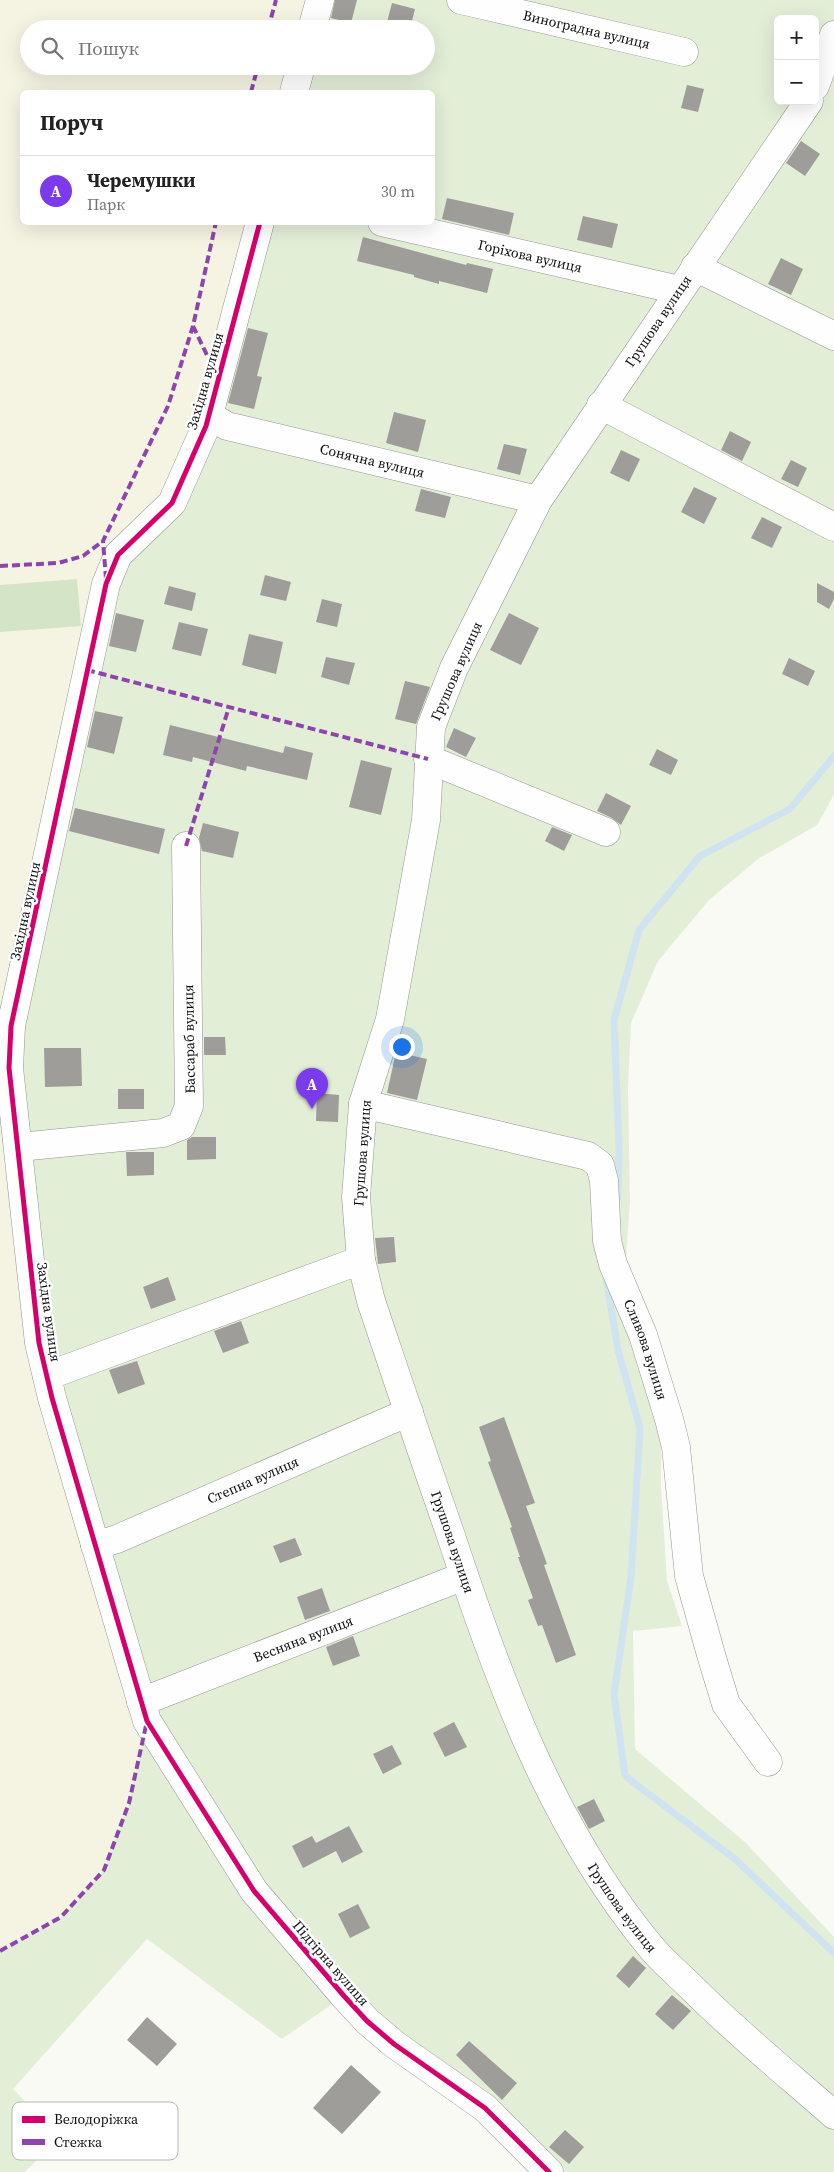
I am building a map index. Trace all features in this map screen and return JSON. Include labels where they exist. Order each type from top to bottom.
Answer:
[{"type":"street","points":[[314,20],[320,0]]},
{"type":"street","name":"Виноградна вулиця","points":[[461,0],[684,52]]},
{"type":"street","points":[[819,75],[834,34]]},
{"type":"street","points":[[295,90],[299,75]]},
{"type":"street","name":"Грушова вулиця","points":[[806,105],[678,290],[538,500],[454,668],[431,727],[426,820],[390,1019],[363,1104],[356,1198],[361,1260],[371,1301],[464,1576],[496,1665],[532,1753],[583,1851],[615,1901],[652,1948],[716,2011],[834,2115]]},
{"type":"street","name":"Західна вулиця","points":[[144,1712],[95,1546],[39,1343],[9,1068],[11,1026],[106,584],[118,555],[172,503],[210,416],[259,225]]},
{"type":"street","name":"Горіхова вулиця","points":[[395,225],[678,290]]},
{"type":"street","points":[[694,267],[834,336]]},
{"type":"street","points":[[601,405],[834,527]]},
{"type":"street","name":"Сонячна вулиця","points":[[210,416],[227,426],[538,500]]},
{"type":"street","points":[[428,759],[606,832]]},
{"type":"street","name":"Бассараб вулиця","points":[[19,1147],[163,1133],[181,1126],[190,1106],[186,846]]},
{"type":"street","name":"Сливова вулиця","points":[[363,1104],[588,1156],[600,1166],[604,1180],[607,1241],[613,1264],[643,1335],[676,1447],[689,1576],[712,1658],[726,1704],[768,1762]]},
{"type":"street","points":[[47,1376],[361,1260]]},
{"type":"street","name":"Степна вулиця","points":[[95,1546],[117,1539],[409,1412]]},
{"type":"street","name":"Весняна вулиця","points":[[144,1712],[464,1576]]},
{"type":"street","name":"Підгірна вулиця","points":[[144,1712],[254,1890],[344,1996],[367,2021],[394,2044],[485,2108],[549,2172]]},
{"type":"green space","points":[[0,0],[312,0],[306,20],[20,20],[20,75],[291,75],[287,90],[20,90],[20,225],[253,225],[147,1721],[129,1803],[104,1870],[61,1917],[0,1951]]},
{"type":"green space","points":[[328,0],[834,0],[834,795],[817,825],[758,859],[709,900],[658,961],[631,1023],[628,1088],[630,1201],[625,1272],[661,1417],[661,1486],[667,1581],[682,1626],[633,1631],[635,1749],[746,1843],[834,1937],[834,2172],[559,2172],[403,2034],[354,1994],[261,1883],[155,1715],[47,1344],[19,1031],[125,560],[178,510],[269,225],[435,225],[435,90],[304,90],[308,75],[435,75],[435,20],[322,20]]},
{"type":"green space","points":[[77,579],[81,626],[0,632],[0,585]]},
{"type":"green space","points":[[147,1721],[344,1996],[282,2039],[147,1939],[13,2089],[26,2102],[12,2102],[12,2160],[37,2160],[25,2172],[0,2172],[0,1951],[61,1917],[104,1870],[129,1803]]},
{"type":"building","points":[[335,0],[357,0],[352,20],[331,18]]},
{"type":"building","points":[[392,3],[415,9],[412,20],[388,20]]},
{"type":"building","points":[[687,85],[704,89],[698,112],[681,108]]},
{"type":"building","points":[[801,141],[820,154],[805,176],[786,163]]},
{"type":"building","points":[[447,198],[514,213],[509,235],[442,219]]},
{"type":"building","points":[[583,216],[618,224],[612,248],[577,240]]},
{"type":"building","points":[[363,237],[466,265],[467,263],[493,269],[487,293],[439,281],[439,284],[414,277],[414,275],[357,261]]},
{"type":"building","points":[[781,258],[803,269],[791,295],[768,284]]},
{"type":"building","points":[[248,328],[268,333],[257,376],[262,377],[254,409],[228,403]]},
{"type":"building","points":[[394,412],[426,420],[418,452],[386,443]]},
{"type":"building","points":[[730,431],[751,442],[742,461],[721,450]]},
{"type":"building","points":[[504,444],[527,449],[520,475],[497,469]]},
{"type":"building","points":[[621,450],[640,459],[629,482],[610,473]]},
{"type":"building","points":[[791,460],[807,468],[798,487],[781,479]]},
{"type":"building","points":[[694,487],[717,498],[704,524],[681,512]]},
{"type":"building","points":[[421,489],[451,497],[445,518],[415,511]]},
{"type":"building","points":[[762,517],[782,527],[772,548],[751,538]]},
{"type":"building","points":[[265,575],[291,582],[286,601],[260,595]]},
{"type":"building","points":[[817,583],[834,592],[834,599],[829,609],[817,602]]},
{"type":"building","points":[[169,586],[196,593],[192,611],[164,604]]},
{"type":"building","points":[[322,599],[342,604],[337,627],[316,622]]},
{"type":"building","points":[[116,613],[144,620],[136,652],[109,646]]},
{"type":"building","points":[[509,613],[539,628],[521,665],[490,650]]},
{"type":"building","points":[[179,622],[208,629],[201,656],[172,649]]},
{"type":"building","points":[[249,634],[283,642],[276,674],[242,665]]},
{"type":"building","points":[[326,657],[355,663],[349,685],[321,677]]},
{"type":"building","points":[[789,658],[815,671],[808,686],[782,674]]},
{"type":"building","points":[[405,681],[430,687],[416,724],[395,719]]},
{"type":"building","points":[[95,711],[123,717],[114,754],[87,747]]},
{"type":"building","points":[[170,725],[283,753],[285,746],[313,753],[307,780],[247,766],[246,771],[193,757],[192,762],[163,755]]},
{"type":"building","points":[[454,728],[476,738],[466,757],[446,747]]},
{"type":"building","points":[[657,749],[678,760],[671,775],[649,765]]},
{"type":"building","points":[[361,760],[392,768],[381,815],[349,807]]},
{"type":"building","points":[[606,793],[631,806],[621,825],[612,818],[597,811]]},
{"type":"building","points":[[75,808],[165,829],[159,854],[69,831]]},
{"type":"building","points":[[203,823],[239,832],[233,858],[202,851],[199,838]]},
{"type":"building","points":[[552,827],[572,835],[564,851],[545,841]]},
{"type":"building","points":[[204,1037],[225,1037],[226,1055],[204,1055]]},
{"type":"building","points":[[44,1048],[81,1048],[82,1086],[45,1087]]},
{"type":"building","points":[[396,1052],[427,1059],[417,1100],[387,1093]]},
{"type":"building","points":[[118,1089],[144,1089],[144,1109],[118,1109]]},
{"type":"building","points":[[317,1093],[339,1095],[338,1122],[316,1121]]},
{"type":"building","points":[[192,1137],[216,1137],[216,1159],[187,1160],[187,1140]]},
{"type":"building","points":[[126,1152],[154,1152],[154,1175],[127,1176]]},
{"type":"building","points":[[394,1237],[396,1262],[378,1264],[375,1238]]},
{"type":"building","points":[[168,1277],[176,1300],[151,1309],[143,1287]]},
{"type":"building","points":[[241,1321],[249,1343],[223,1353],[214,1331]]},
{"type":"building","points":[[137,1361],[145,1384],[118,1394],[109,1370]]},
{"type":"building","points":[[504,1417],[535,1503],[526,1506],[547,1564],[544,1565],[576,1655],[556,1663],[542,1625],[538,1626],[528,1600],[533,1598],[518,1557],[520,1557],[510,1528],[512,1527],[488,1462],[491,1461],[479,1427]]},
{"type":"building","points":[[295,1538],[302,1555],[280,1563],[273,1546]]},
{"type":"building","points":[[322,1588],[330,1611],[305,1620],[297,1597]]},
{"type":"building","points":[[353,1636],[360,1656],[333,1666],[326,1647]]},
{"type":"building","points":[[454,1722],[467,1747],[445,1757],[433,1733]]},
{"type":"building","points":[[392,1745],[402,1764],[383,1774],[373,1754]]},
{"type":"building","points":[[594,1799],[605,1821],[589,1829],[577,1807]]},
{"type":"building","points":[[349,1826],[363,1852],[342,1863],[336,1851],[303,1868],[292,1846],[312,1836],[316,1843]]},
{"type":"building","points":[[358,1904],[370,1928],[350,1938],[338,1914]]},
{"type":"building","points":[[633,1956],[646,1968],[629,1988],[616,1976]]},
{"type":"building","points":[[672,1995],[691,2011],[673,2030],[655,2014]]},
{"type":"building","points":[[147,2017],[177,2044],[157,2066],[127,2040]]},
{"type":"building","points":[[469,2041],[517,2083],[502,2100],[456,2055]]},
{"type":"building","points":[[351,2065],[381,2092],[342,2134],[313,2108]]},
{"type":"building","points":[[565,2130],[584,2147],[569,2164],[549,2147]]},
{"type":"waterway","points":[[618,1197],[619,1146],[614,1020],[639,930],[700,856],[790,809],[834,756]]},
{"type":"waterway","points":[[606,1278],[618,1350],[640,1428],[631,1577],[614,1694],[625,1776],[735,1859],[834,1953]]},
{"type":"marked path","points":[[270,20],[276,0]]},
{"type":"marked path","points":[[252,90],[256,75]]},
{"type":"marked path","points":[[106,579],[103,541],[168,406],[193,326],[215,225]]},
{"type":"marked path","points":[[193,326],[218,378]]},
{"type":"marked path","points":[[0,566],[58,563],[83,556],[103,541]]},
{"type":"marked path","points":[[87,670],[428,759]]},
{"type":"marked path","points":[[186,846],[229,707]]},
{"type":"marked path","points":[[0,1951],[61,1917],[104,1870],[129,1803],[147,1721]]},
{"type":"cycle path","points":[[259,225],[206,426],[172,503],[118,555],[106,584],[11,1026],[9,1068],[39,1343],[52,1398],[147,1721],[254,1891],[344,1996],[367,2021],[394,2044],[485,2108],[549,2172]]},
{"type":"place","name":"Черемушки","points":[[312,1109]]}]
